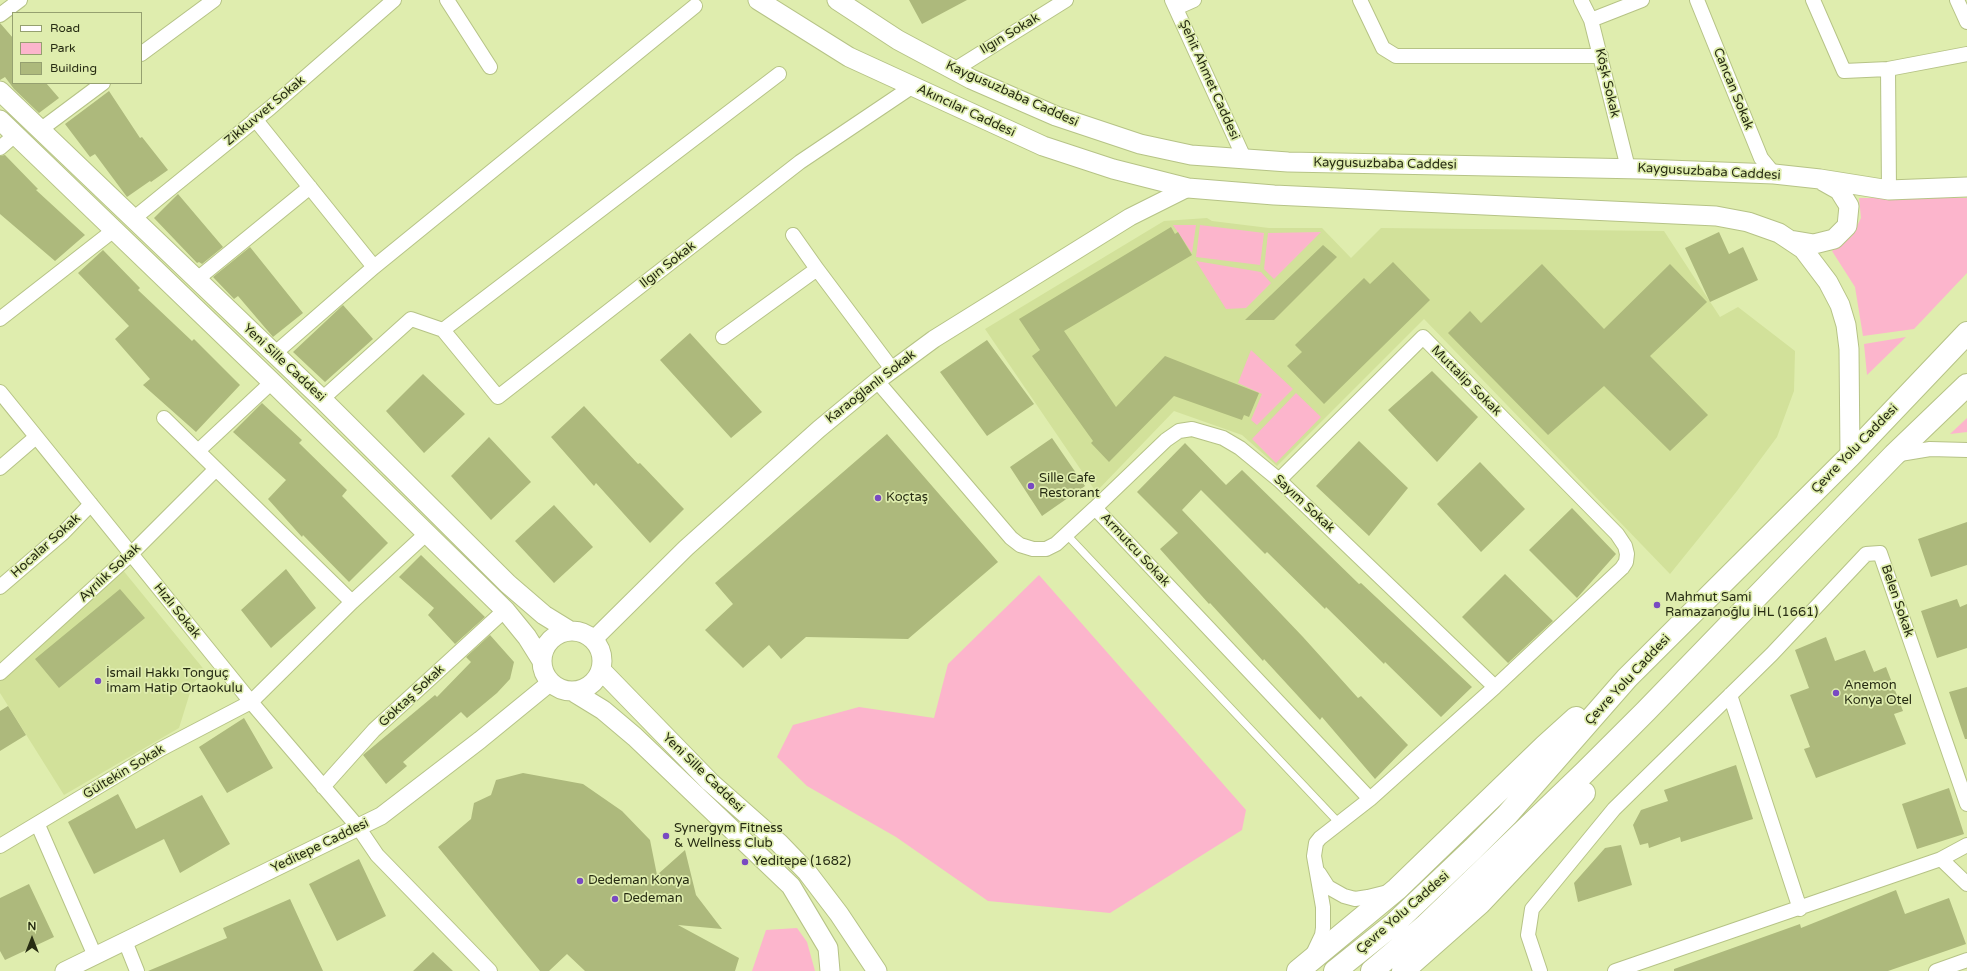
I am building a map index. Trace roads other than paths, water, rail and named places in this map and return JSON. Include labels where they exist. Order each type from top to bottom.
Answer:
[{"type":"highway","name":"Çevre Yolu Caddesi","points":[[1335,971],[1395,923],[1473,849],[1506,815],[1627,678],[1850,456],[1967,333]]},
{"type":"highway","name":"Çevre Yolu Caddesi","points":[[1372,971],[1454,898],[1646,711],[1894,455],[1967,385]]},
{"type":"highway","points":[[1301,968],[1397,889],[1545,746],[1578,716],[1627,678]]},
{"type":"highway","points":[[1403,971],[1480,903],[1602,774],[1632,737],[1646,711]]},
{"type":"main road","name":"Akıncılar Caddesi","points":[[758,0],[849,56],[1043,146],[1113,170],[1188,188]]},
{"type":"main road","name":"Kaygusuzbaba Caddesi","points":[[837,0],[898,40],[954,70],[1056,116],[1140,144],[1191,155],[1245,160],[1296,162],[1628,168],[1774,174],[1820,179],[1889,190],[1967,187]]},
{"type":"main road","name":"Yeni Sille Caddesi","points":[[0,92],[322,399],[508,584],[544,615],[570,631]]},
{"type":"main road","name":"Yeni Sille Caddesi","points":[[0,120],[272,382],[505,610],[527,637],[542,661]]},
{"type":"main road","points":[[1790,240],[1814,244],[1834,239],[1847,226],[1849,206],[1839,190],[1820,179]]},
{"type":"main road","points":[[1188,188],[1274,195],[1716,216],[1748,222],[1779,233],[1803,249],[1828,282],[1840,305],[1846,325],[1850,356],[1850,456]]},
{"type":"main road","points":[[579,631],[594,640],[601,654],[601,670],[590,685],[582,690],[572,691],[564,690],[551,682],[543,669],[542,661],[543,652],[550,640],[562,632],[579,631]]},
{"type":"main road","name":"Yeni Sille Caddesi","points":[[601,670],[710,782],[779,843],[802,868],[839,914],[877,971]]},
{"type":"main road","name":"Yeni Sille Caddesi","points":[[572,691],[603,710],[635,737],[791,886],[828,948],[830,971]]},
{"type":"street","points":[[0,15],[20,0]]},
{"type":"street","name":"Zikkuvvet Sokak","points":[[133,219],[256,119],[394,0]]},
{"type":"street","points":[[447,0],[490,67]]},
{"type":"street","name":"Ilgın Sokak","points":[[954,70],[1066,0]]},
{"type":"street","points":[[1174,4],[1194,0]]},
{"type":"street","points":[[1360,0],[1383,48],[1396,56],[1601,56]]},
{"type":"street","name":"Köşk Sokak","points":[[1581,0],[1591,20],[1628,168]]},
{"type":"street","points":[[1591,20],[1642,0]]},
{"type":"street","name":"Cancan Sokak","points":[[1697,0],[1761,158],[1774,174]]},
{"type":"street","points":[[1812,0],[1844,71],[1888,69],[1967,54]]},
{"type":"street","points":[[1957,0],[1967,22]]},
{"type":"street","points":[[142,53],[208,2]]},
{"type":"street","name":"Şehit Ahmet Caddesi","points":[[1174,4],[1245,160]]},
{"type":"street","points":[[274,354],[374,267],[695,6]]},
{"type":"street","points":[[1888,69],[1889,190]]},
{"type":"street","points":[[322,399],[411,319],[443,330],[779,74]]},
{"type":"street","points":[[40,130],[102,84]]},
{"type":"street","name":"Ilgın Sokak","points":[[443,330],[498,397],[800,162],[913,86]]},
{"type":"street","points":[[256,119],[374,267]]},
{"type":"street","points":[[0,148],[15,135]]},
{"type":"street","points":[[196,280],[310,187]]},
{"type":"street","name":"Karaoğlanlı Sokak","points":[[594,640],[686,548],[819,429],[892,369],[934,338],[1130,217],[1188,188]]},
{"type":"street","points":[[0,319],[114,230]]},
{"type":"street","points":[[793,235],[892,369]]},
{"type":"street","points":[[723,337],[817,269]]},
{"type":"street","name":"Muttalip Sokak","points":[[1279,480],[1422,337],[1617,534],[1625,546],[1627,554],[1626,562],[1622,568],[1495,687]]},
{"type":"street","name":"Armutcu Sokak","points":[[877,381],[1011,538],[1020,545],[1033,549],[1046,549],[1068,535],[1095,508],[1370,799]]},
{"type":"street","points":[[198,451],[272,382]]},
{"type":"street","name":"Hızlı Sokak","points":[[0,392],[251,702],[358,827],[377,855],[490,971]]},
{"type":"street","points":[[164,418],[352,602]]},
{"type":"street","name":"Sayım Sokak","points":[[1095,508],[1166,440],[1179,431],[1192,429],[1223,438],[1240,448],[1279,480],[1495,687]]},
{"type":"street","points":[[0,468],[36,437]]},
{"type":"street","points":[[1894,455],[1930,450],[1967,450]]},
{"type":"street","name":"Ayrılık Sokak","points":[[0,674],[131,554],[216,469]]},
{"type":"street","name":"Hocalar Sokak","points":[[0,587],[64,534],[91,504]]},
{"type":"street","name":"Gültekin Sokak","points":[[0,846],[38,825],[161,749],[251,702],[352,602],[427,533]]},
{"type":"street","name":"Belen Sokak","points":[[1540,971],[1528,935],[1532,909],[1614,809],[1772,654],[1866,554],[1880,554],[1967,804]]},
{"type":"street","name":"Göktaş Sokak","points":[[324,787],[374,730],[505,610]]},
{"type":"street","name":"Yeditepe Caddesi","points":[[64,971],[358,827],[387,811],[480,740],[551,682]]},
{"type":"street","points":[[1301,968],[1318,944],[1323,928],[1323,907],[1314,856],[1316,843],[1320,838],[1370,799],[1495,687]]},
{"type":"street","points":[[1730,695],[1800,908]]},
{"type":"street","points":[[38,825],[95,956]]},
{"type":"street","points":[[1615,971],[1941,859],[1967,845]]},
{"type":"street","points":[[1941,859],[1967,884]]},
{"type":"street","points":[[1316,869],[1328,887],[1344,896],[1368,898],[1397,889]]},
{"type":"street","points":[[125,941],[137,971]]},
{"type":"street","points":[[1936,971],[1967,960]]},
{"type":"lane","points":[[1068,535],[1339,823]]},
{"type":"place","name":"Sille Cafe Restorant","points":[[1031,486]]},
{"type":"place","name":"Koçtaş","points":[[878,498]]},
{"type":"place","name":"Mahmut Sami Ramazanoğlu İHL (1661)","points":[[1657,605]]},
{"type":"place","name":"İsmail Hakkı Tonguç İmam Hatip Ortaokulu","points":[[98,681]]},
{"type":"place","name":"Anemon Konya Otel","points":[[1836,693]]},
{"type":"place","name":"Synergym Fitness & Wellness Club","points":[[666,836]]},
{"type":"place","name":"Yeditepe (1682)","points":[[745,862]]},
{"type":"place","name":"Dedeman Konya","points":[[580,881]]},
{"type":"place","name":"Dedeman","points":[[615,899]]}]
